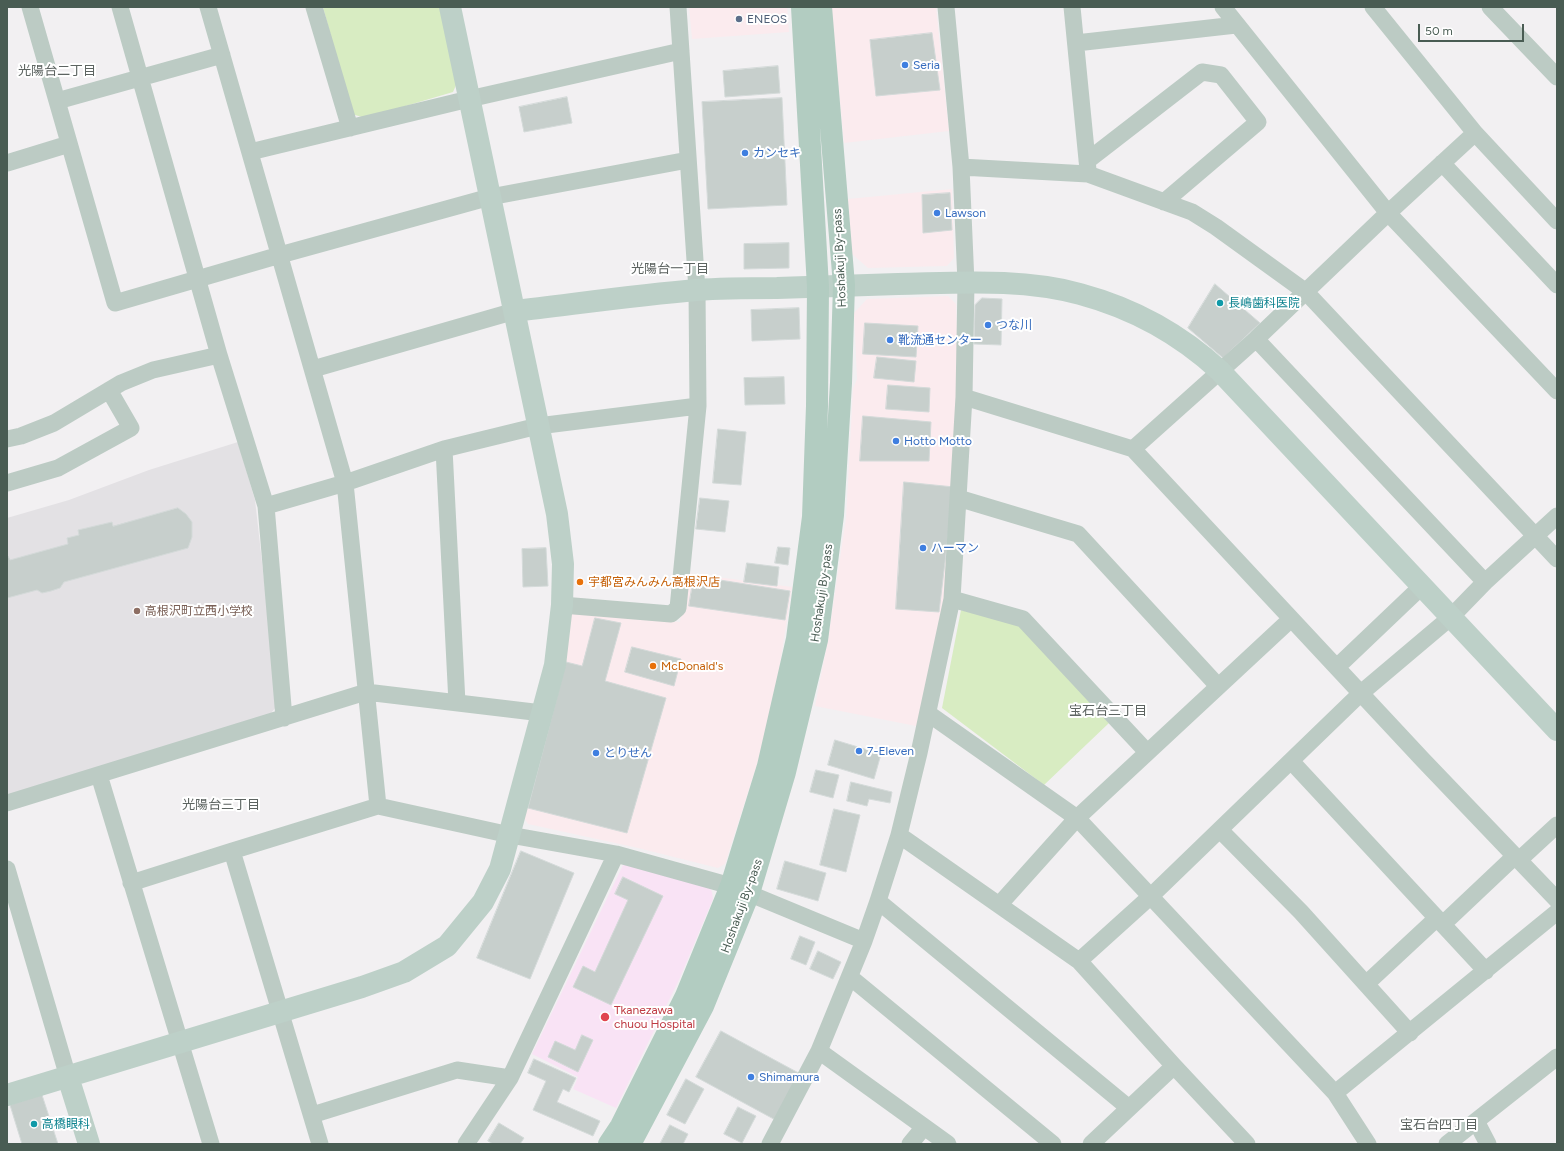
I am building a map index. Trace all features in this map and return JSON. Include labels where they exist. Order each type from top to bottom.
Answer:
[{"type":"main road","name":"Hoshakuji By-pass","points":[[609,1144],[621,1126],[740,890],[796,639],[813,517],[817,406],[818,286],[802,7]]},
{"type":"main road","name":"Hoshakuji By-pass","points":[[630,1144],[703,1006],[740,890],[786,772],[817,640],[833,515],[841,383],[844,285],[821,7]]},
{"type":"street","points":[[30,7],[115,303],[280,255],[490,197],[688,160]]},
{"type":"street","points":[[120,7],[219,355],[266,506],[284,718]]},
{"type":"street","points":[[208,7],[345,483],[378,806]]},
{"type":"street","points":[[314,7],[350,128]]},
{"type":"street","points":[[7,1095],[362,987],[404,972],[447,946],[483,902],[500,869],[555,665],[562,606],[563,564],[557,514],[450,7]]},
{"type":"street","points":[[562,606],[671,614],[678,608],[698,406],[697,290],[678,7]]},
{"type":"street","points":[[770,1144],[819,1051],[864,942],[878,901],[899,835],[929,714],[952,599],[964,398],[966,283],[961,167],[946,7]]},
{"type":"street","points":[[1072,7],[1087,168]]},
{"type":"street","points":[[1222,7],[1388,213],[1557,391]]},
{"type":"street","points":[[1373,7],[1475,134],[1557,221]]},
{"type":"street","points":[[1490,7],[1557,77]]},
{"type":"street","points":[[1076,43],[1236,25]]},
{"type":"street","points":[[250,152],[469,99],[681,51]]},
{"type":"street","points":[[57,101],[222,55]]},
{"type":"street","points":[[1087,168],[1202,72],[1221,75],[1258,122],[1164,202]]},
{"type":"street","points":[[1133,449],[1256,339],[1388,213],[1475,134]]},
{"type":"street","points":[[7,163],[69,144]]},
{"type":"street","points":[[1442,163],[1557,285]]},
{"type":"street","points":[[961,167],[1087,168],[1164,202],[1192,212],[1216,227],[1306,292],[1557,559]]},
{"type":"street","points":[[313,369],[515,311],[697,290],[966,283],[1012,284],[1050,288],[1080,294],[1114,305],[1145,318],[1202,354],[1220,371],[1421,587],[1557,730]]},
{"type":"street","points":[[1256,339],[1485,582]]},
{"type":"street","points":[[7,439],[21,436],[54,423],[121,383],[153,370],[219,355]]},
{"type":"street","points":[[7,483],[58,468],[131,428],[109,390]]},
{"type":"street","points":[[964,398],[1133,449],[1423,760],[1557,900]]},
{"type":"street","points":[[266,506],[345,483],[444,450],[538,426],[698,406]]},
{"type":"street","points":[[444,450],[457,703]]},
{"type":"street","points":[[958,498],[1078,534],[1218,686]]},
{"type":"street","points":[[1079,961],[1151,896],[1361,694],[1451,617],[1485,582],[1536,537],[1557,516]]},
{"type":"street","points":[[1337,667],[1421,587]]},
{"type":"street","points":[[952,599],[1022,619],[1147,752]]},
{"type":"street","points":[[999,905],[1077,818],[1291,619]]},
{"type":"street","points":[[7,803],[366,692],[542,713]]},
{"type":"street","points":[[929,714],[1077,818],[1336,1093],[1365,1143]]},
{"type":"street","points":[[1291,761],[1486,971]]},
{"type":"street","points":[[99,775],[211,1144]]},
{"type":"street","points":[[131,884],[378,806],[510,835],[616,854],[740,890],[864,942]]},
{"type":"street","points":[[1366,984],[1557,825]]},
{"type":"street","points":[[1220,830],[1301,912],[1410,1033]]},
{"type":"street","points":[[899,835],[1079,961],[1247,1144]]},
{"type":"street","points":[[232,851],[320,1144]]},
{"type":"street","points":[[466,1144],[510,1078],[616,854]]},
{"type":"street","points":[[7,869],[89,1144]]},
{"type":"street","points":[[878,901],[1129,1108]]},
{"type":"street","points":[[1336,1093],[1557,912]]},
{"type":"street","points":[[850,977],[1053,1144]]},
{"type":"street","points":[[819,1051],[948,1144]]},
{"type":"street","points":[[1447,1144],[1556,1061]]},
{"type":"street","points":[[1091,1144],[1174,1066]]},
{"type":"street","points":[[312,1115],[457,1070],[510,1078]]},
{"type":"street","points":[[1476,1121],[1488,1144]]},
{"type":"street","points":[[910,1144],[924,1126]]},
{"type":"shaded area","name":"ENEOS","points":[[689,7],[787,7],[789,32],[692,39]]},
{"type":"shaded area","points":[[831,7],[936,7],[949,131],[844,143]]},
{"type":"shaded area","points":[[952,189],[954,258],[947,266],[868,268],[852,254],[848,199]]},
{"type":"shaded area","points":[[948,296],[956,304],[959,394],[947,599],[921,727],[815,706],[828,640],[846,518],[853,389],[857,379],[854,313],[867,299]]},
{"type":"shaded area","name":"高根沢町立西小学校","points":[[238,442],[255,500],[278,704],[269,716],[7,799],[7,518],[69,500],[149,470]]},
{"type":"shaded area","points":[[687,573],[792,587],[777,683],[758,761],[725,864],[718,868],[638,848],[528,824],[523,816],[567,618],[574,612],[680,622]]},
{"type":"shaded area","name":"Tkanezawa chuou Hospital","points":[[624,863],[709,886],[713,899],[679,980],[616,1108],[573,1089],[578,1077],[532,1054]]},
{"type":"green space","points":[[323,7],[442,7],[457,83],[453,92],[365,118],[352,114]]},
{"type":"green space","points":[[961,610],[1020,625],[1109,723],[1044,785],[942,708]]},
{"type":"building","name":"Seria","points":[[932,33],[940,90],[876,96],[870,40]]},
{"type":"building","points":[[778,66],[780,93],[725,97],[723,71]]},
{"type":"building","points":[[567,97],[572,123],[524,132],[519,107]]},
{"type":"building","name":"カンセキ","points":[[782,98],[787,205],[708,209],[702,102]]},
{"type":"building","name":"Lawson","points":[[950,193],[952,230],[923,233],[922,195]]},
{"type":"building","points":[[789,243],[789,268],[744,269],[744,244]]},
{"type":"building","name":"長嶋歯科医院","points":[[1215,284],[1260,323],[1223,358],[1188,328]]},
{"type":"building","name":"つな川","points":[[982,298],[1002,299],[1001,345],[974,344],[975,305]]},
{"type":"building","points":[[799,308],[800,339],[752,341],[751,310]]},
{"type":"building","name":"靴流通センター","points":[[865,323],[918,326],[916,357],[863,354]]},
{"type":"building","points":[[877,357],[916,361],[914,382],[874,378]]},
{"type":"building","points":[[784,377],[785,404],[745,405],[744,378]]},
{"type":"building","points":[[888,385],[930,388],[929,412],[886,409]]},
{"type":"building","name":"Hotto Motto","points":[[863,416],[931,422],[929,461],[860,461]]},
{"type":"building","points":[[718,429],[746,432],[741,485],[713,483]]},
{"type":"building","name":"ハーマン","points":[[904,482],[954,487],[939,612],[896,609]]},
{"type":"building","points":[[700,498],[729,501],[725,532],[696,529]]},
{"type":"building","points":[[178,508],[186,514],[192,522],[192,537],[188,548],[64,582],[60,588],[51,591],[42,593],[37,590],[7,598],[7,556],[10,560],[68,544],[67,538],[79,535],[78,530],[112,522],[113,526]]},
{"type":"building","points":[[778,547],[790,548],[788,565],[775,563]]},
{"type":"building","points":[[546,548],[548,586],[523,587],[522,549]]},
{"type":"building","points":[[747,563],[779,567],[777,586],[744,582]]},
{"type":"building","points":[[694,576],[790,591],[785,620],[689,606]]},
{"type":"building","name":"とりせん","points":[[595,618],[621,623],[605,681],[666,698],[627,833],[528,808],[566,662],[582,666]]},
{"type":"building","name":"McDonald's","points":[[632,647],[681,659],[674,686],[625,672]]},
{"type":"building","points":[[835,740],[881,754],[874,779],[828,765]]},
{"type":"building","points":[[816,770],[839,775],[833,798],[810,792]]},
{"type":"building","points":[[851,782],[892,792],[890,803],[869,799],[867,806],[847,801]]},
{"type":"building","points":[[834,809],[860,815],[846,872],[820,865]]},
{"type":"building","points":[[521,851],[574,873],[530,979],[477,958]]},
{"type":"building","points":[[785,861],[826,873],[818,901],[777,889]]},
{"type":"building","points":[[623,877],[663,896],[611,1005],[573,987],[583,966],[595,972],[628,900],[615,894]]},
{"type":"building","points":[[800,936],[815,942],[806,965],[791,959]]},
{"type":"building","points":[[818,951],[841,962],[833,979],[810,969]]},
{"type":"building","name":"Shimamura","points":[[721,1031],[806,1077],[781,1123],[696,1077]]},
{"type":"building","points":[[582,1035],[593,1040],[578,1072],[548,1057],[555,1041],[575,1050]]},
{"type":"building","points":[[534,1059],[576,1078],[569,1092],[563,1089],[557,1102],[600,1121],[593,1136],[533,1110],[546,1081],[528,1073]]},
{"type":"building","points":[[686,1079],[704,1089],[685,1124],[667,1115]]},
{"type":"building","name":"高橋眼科","points":[[42,1095],[58,1144],[22,1144],[10,1105]]},
{"type":"building","points":[[738,1107],[756,1116],[742,1143],[724,1134]]},
{"type":"building","points":[[499,1123],[524,1138],[520,1144],[493,1144],[488,1141]]},
{"type":"building","points":[[670,1125],[688,1134],[683,1144],[660,1144]]},
{"type":"place","name":"ENEOS","points":[[739,19]]},
{"type":"place","name":"Seria","points":[[905,65]]},
{"type":"place","name":"カンセキ","points":[[745,153]]},
{"type":"place","name":"Lawson","points":[[937,213]]},
{"type":"place","name":"長嶋歯科医院","points":[[1220,303]]},
{"type":"place","name":"つな川","points":[[988,325]]},
{"type":"place","name":"靴流通センター","points":[[890,340]]},
{"type":"place","name":"Hotto Motto","points":[[896,441]]},
{"type":"place","name":"ハーマン","points":[[923,548]]},
{"type":"place","name":"宇都宮みんみん高根沢店","points":[[580,582]]},
{"type":"place","name":"高根沢町立西小学校","points":[[137,611]]},
{"type":"place","name":"McDonald's","points":[[653,666]]},
{"type":"place","name":"7-Eleven","points":[[859,751]]},
{"type":"place","name":"とりせん","points":[[596,753]]},
{"type":"place","name":"Tkanezawa chuou Hospital","points":[[605,1017]]},
{"type":"place","name":"Shimamura","points":[[751,1077]]},
{"type":"place","name":"高橋眼科","points":[[34,1124]]},
{"type":"district","name":"光陽台二丁目","points":[[57,71]]},
{"type":"district","name":"光陽台一丁目","points":[[670,269]]},
{"type":"district","name":"宝石台三丁目","points":[[1108,711]]},
{"type":"district","name":"光陽台三丁目","points":[[221,805]]},
{"type":"district","name":"宝石台四丁目","points":[[1439,1125]]}]
